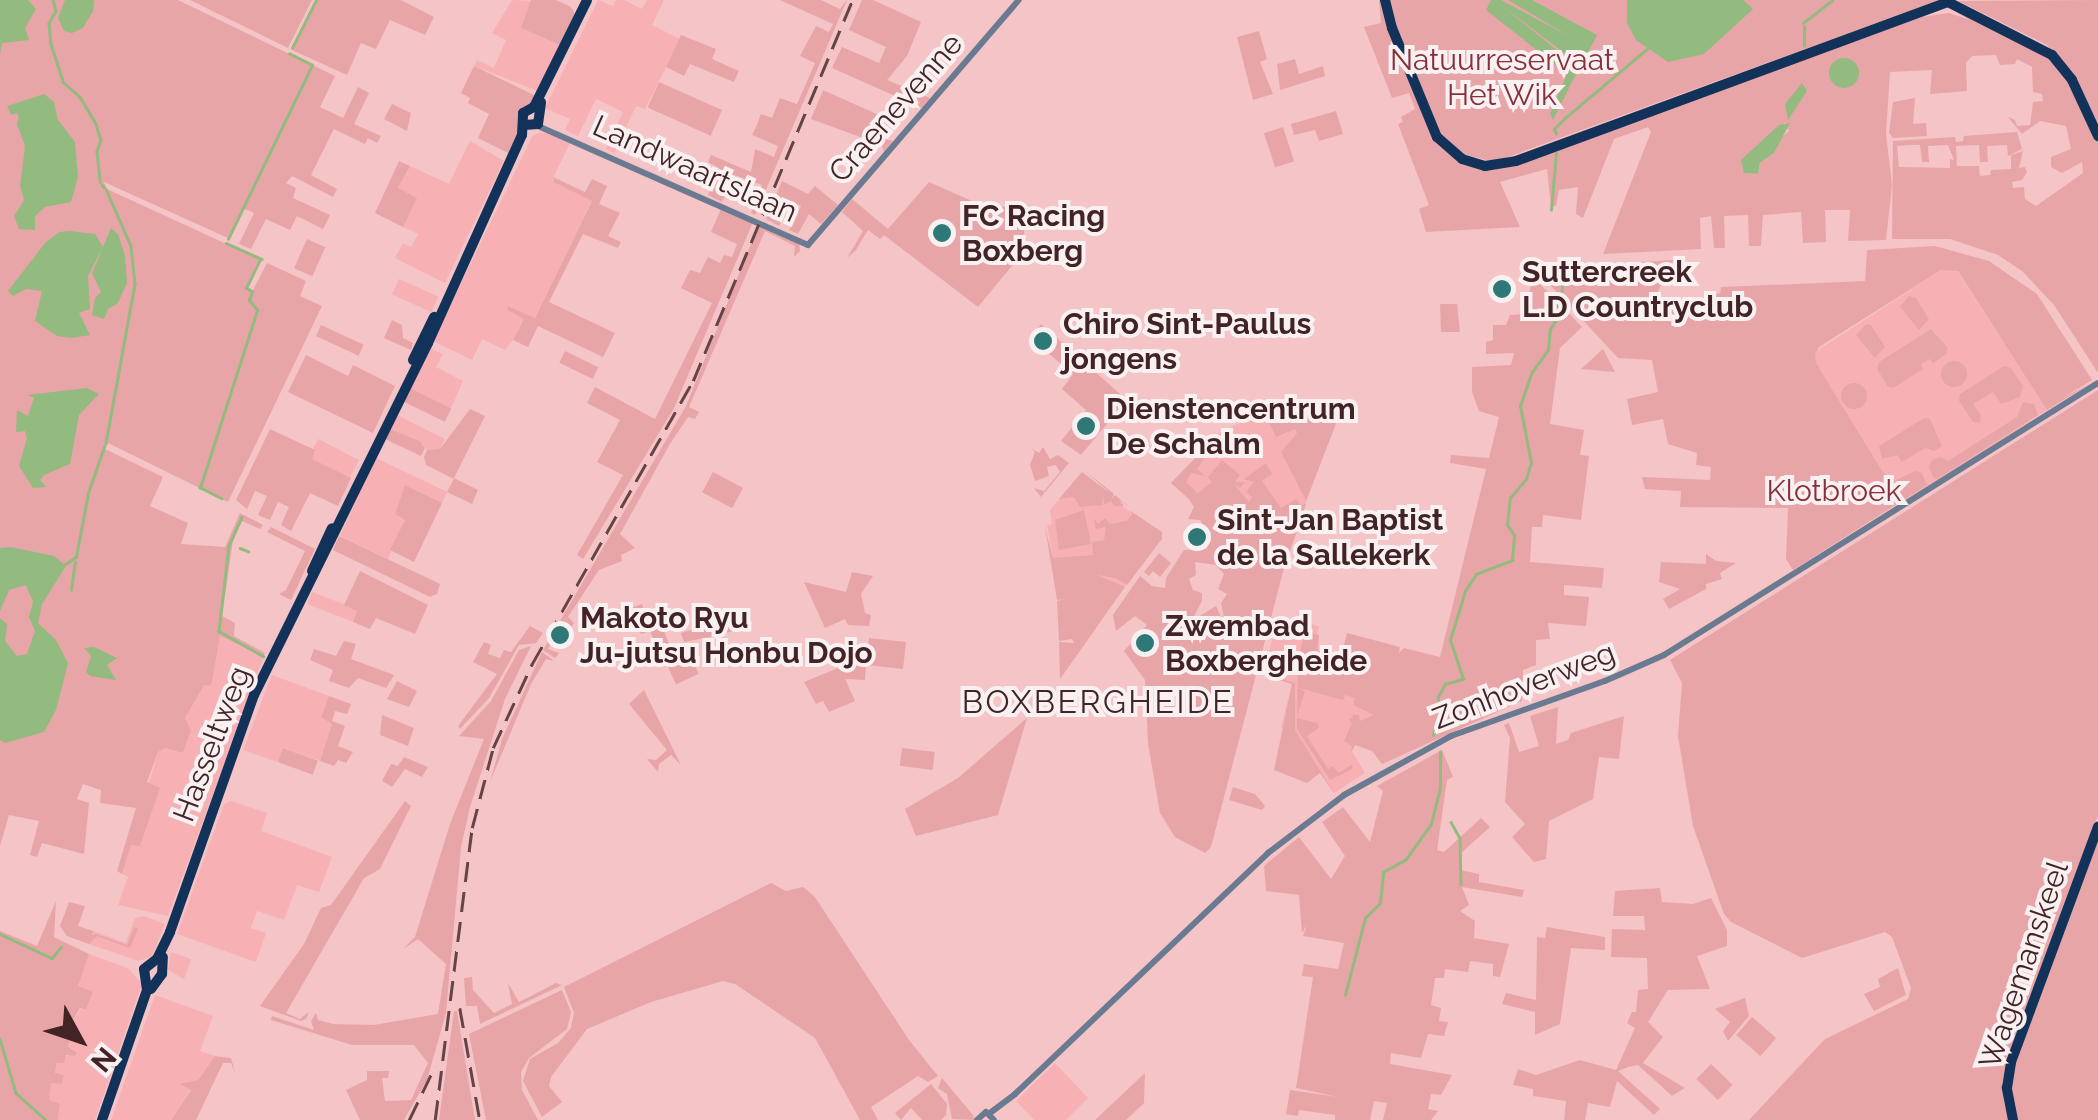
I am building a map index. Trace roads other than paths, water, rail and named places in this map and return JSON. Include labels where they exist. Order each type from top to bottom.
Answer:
[{"type":"main road","name":"Hasseltweg","points":[[102,1119],[151,980],[144,969],[156,964],[170,932],[254,695],[534,120],[588,0]]},
{"type":"main road","points":[[1386,0],[1392,28],[1437,138],[1462,160],[1485,166],[1516,161],[1933,10],[1953,7],[2052,55],[2072,80],[2098,136]]},
{"type":"main road","name":"Wagemanskeel","points":[[2013,1120],[2007,1088],[2011,1062],[2098,827]]},
{"type":"street","name":"Craenevenne","points":[[808,246],[1019,0]]},
{"type":"street","name":"Landwaartslaan","points":[[534,120],[808,246]]},
{"type":"street","name":"Zonhoverweg","points":[[977,1120],[981,1113],[992,1117],[1259,861],[1344,795],[1451,736],[1605,682],[1664,655],[2098,383]]},
{"type":"waterway","points":[[53,0],[56,11],[49,23],[51,44],[63,82],[80,97],[96,124],[101,140],[97,151],[100,182]]},
{"type":"waterway","points":[[292,48],[316,0]]},
{"type":"waterway","points":[[1803,23],[1832,0]]},
{"type":"waterway","points":[[1804,27],[1804,46]]},
{"type":"waterway","points":[[1556,134],[1554,129],[1565,118],[1647,49]]},
{"type":"waterway","points":[[228,239],[312,65],[289,54]]},
{"type":"waterway","points":[[1551,210],[1556,153]]},
{"type":"waterway","points":[[106,189],[131,246],[135,284],[106,443]]},
{"type":"waterway","points":[[226,243],[262,259]]},
{"type":"waterway","points":[[222,499],[200,488],[257,310],[249,300],[252,292],[246,288],[260,259]]},
{"type":"waterway","points":[[1553,267],[1564,279],[1562,291]]},
{"type":"waterway","points":[[1433,735],[1439,717],[1438,697],[1445,684],[1463,679],[1450,640],[1465,591],[1476,574],[1512,560],[1514,535],[1507,525],[1510,498],[1526,479],[1531,463],[1520,406],[1532,372],[1548,350],[1550,329],[1560,314],[1557,302]]},
{"type":"waterway","points":[[64,565],[76,557],[88,493],[104,447]]},
{"type":"waterway","points":[[242,517],[229,546],[219,631],[263,656]]},
{"type":"waterway","points":[[240,548],[248,551]]},
{"type":"waterway","points":[[71,590],[75,562]]},
{"type":"waterway","points":[[1345,995],[1365,918],[1380,903],[1383,872],[1406,859],[1431,824],[1440,789],[1440,752]]},
{"type":"waterway","points":[[1451,822],[1460,838],[1461,884]]},
{"type":"waterway","points":[[0,934],[52,958],[61,947]]},
{"type":"waterway","points":[[0,1039],[16,1093],[46,1120]]},
{"type":"railway","points":[[435,1120],[472,828],[493,748],[532,664],[693,381],[852,0]]},
{"type":"railway","points":[[460,1008],[480,1120]]},
{"type":"railway","points":[[409,1120],[435,1066]]},
{"type":"place","name":"FC Racing Boxberg","points":[[942,233]]},
{"type":"place","name":"Suttercreek L.D Countryclub","points":[[1502,289]]},
{"type":"place","name":"Chiro Sint-Paulus jongens","points":[[1043,341]]},
{"type":"place","name":"Dienstencentrum De Schalm","points":[[1086,426]]},
{"type":"place","name":"Sint-Jan Baptist de la Sallekerk","points":[[1197,537]]},
{"type":"place","name":"Makoto Ryu Ju-jutsu Honbu Dojo","points":[[560,635]]},
{"type":"place","name":"Zwembad Boxbergheide","points":[[1145,643]]},
{"type":"district","name":"BOXBERGHEIDE","points":[[1098,702]]},
{"type":"park label","name":"Natuurreservaat Het Wik","points":[[1502,77]]},
{"type":"park label","name":"Klotbroek","points":[[1834,491]]}]
